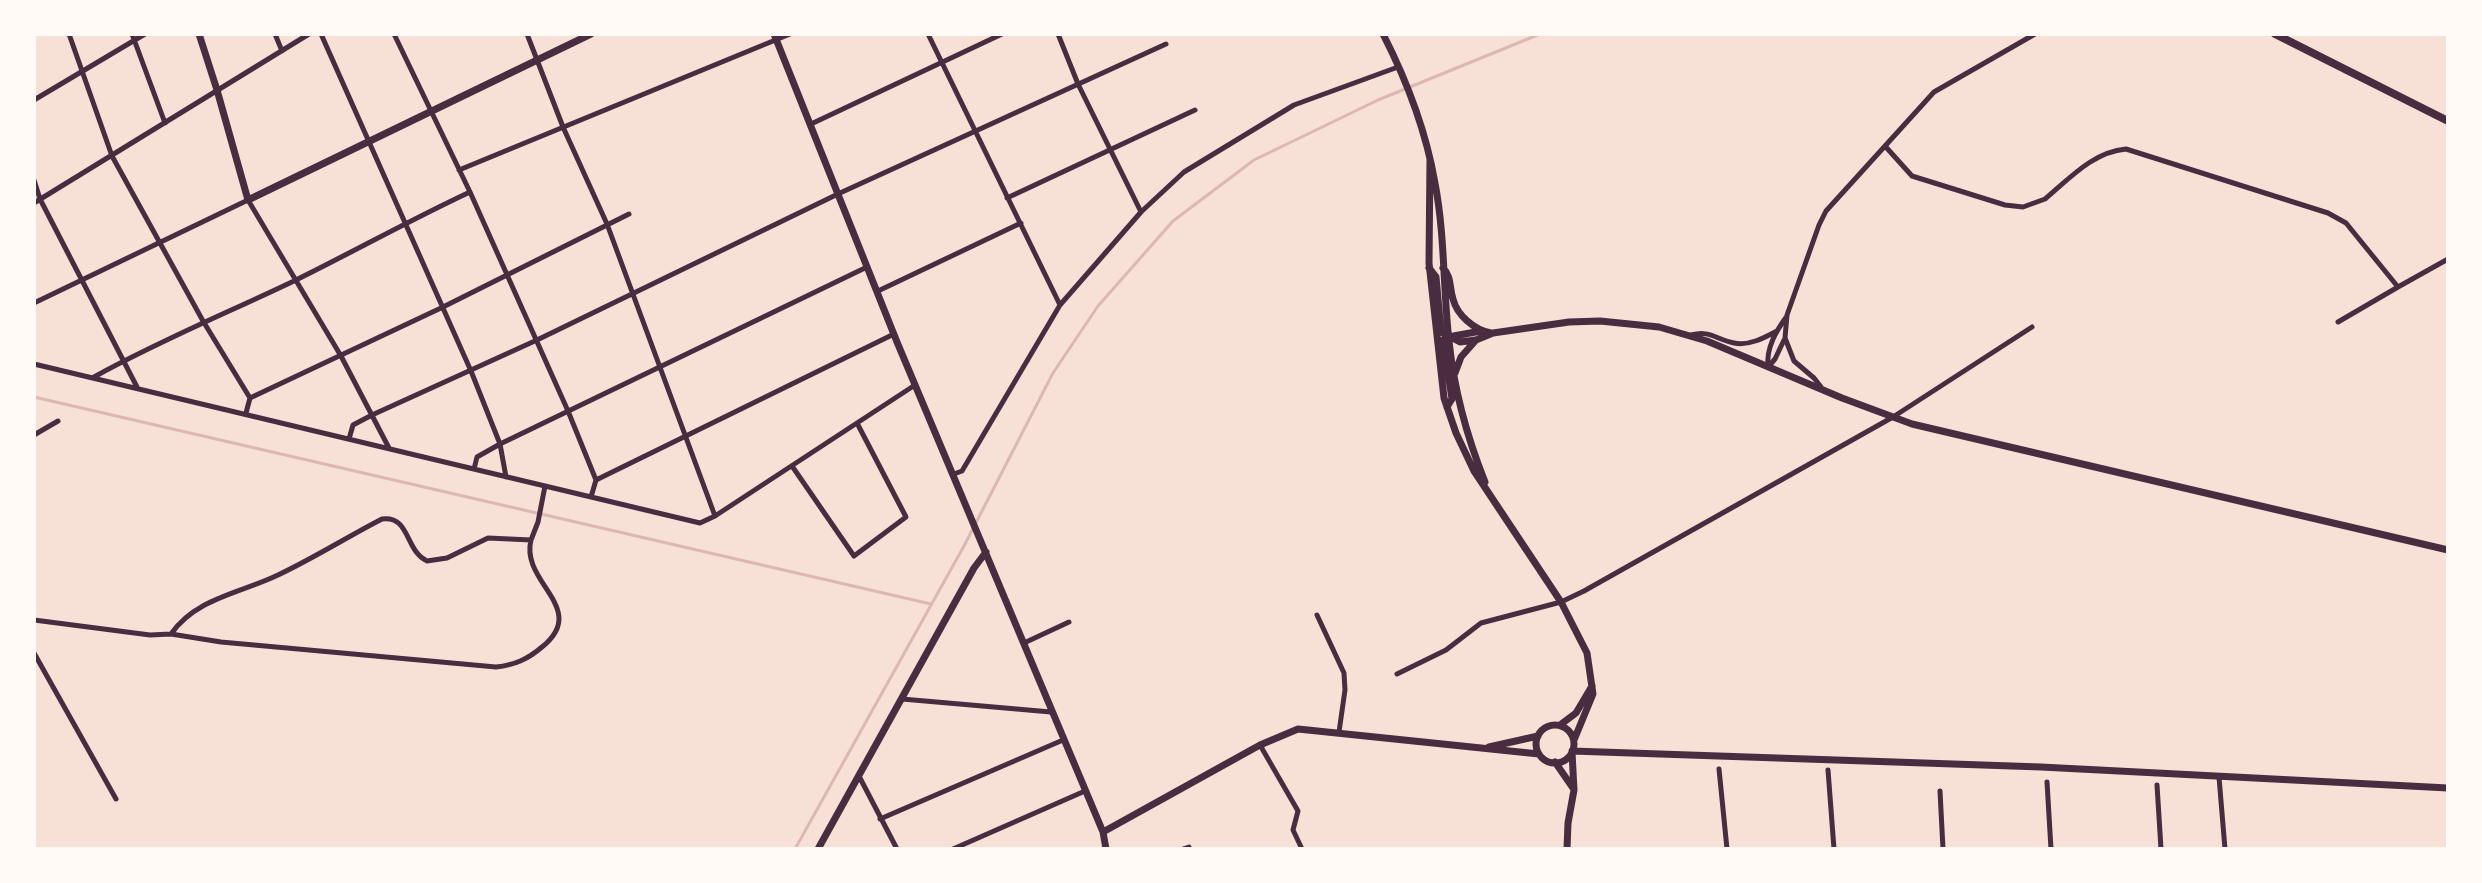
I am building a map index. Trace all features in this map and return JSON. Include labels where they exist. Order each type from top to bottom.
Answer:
[{"type":"main road","points":[[2275,34],[2448,121]]},
{"type":"street","points":[[69,34],[112,156],[203,321],[250,398],[246,413]]},
{"type":"street","points":[[34,100],[133,37],[145,34]]},
{"type":"street","points":[[199,34],[248,200],[341,356],[390,449]]},
{"type":"street","points":[[275,34],[282,51]]},
{"type":"street","points":[[37,201],[309,34]]},
{"type":"street","points":[[321,34],[471,371],[500,444],[506,477]]},
{"type":"street","points":[[396,34],[568,411],[596,480],[591,497]]},
{"type":"street","points":[[527,34],[563,127],[607,224],[715,516]]},
{"type":"street","points":[[34,303],[591,34]]},
{"type":"street","points":[[459,170],[775,37],[790,34]]},
{"type":"street","points":[[928,34],[1060,305]]},
{"type":"street","points":[[811,124],[1002,34]]},
{"type":"street","points":[[1058,34],[1078,84],[1141,212]]},
{"type":"street","points":[[1383,34],[1412,101],[1436,185],[1448,337],[1466,446]]},
{"type":"street","points":[[1768,367],[1767,357],[1787,315],[1826,211],[1934,92],[2035,34]]},
{"type":"street","points":[[133,37],[165,123]]},
{"type":"street","points":[[775,37],[915,385],[1103,832],[1106,849]]},
{"type":"street","points":[[349,439],[353,425],[372,415],[537,340],[840,193],[1166,44]]},
{"type":"street","points":[[954,474],[962,471],[1060,305],[1141,212],[1184,172],[1294,105],[1398,67]]},
{"type":"street","points":[[1007,198],[1195,110]]},
{"type":"street","points":[[1885,146],[1912,176],[2005,205],[2023,207],[2045,199],[2097,157],[2111,150],[2126,149],[2328,213],[2346,223],[2398,287]]},
{"type":"street","points":[[1430,159],[1429,268],[1439,369],[1447,407],[1490,496],[1561,602],[1587,653],[1593,694],[1574,740],[1574,790],[1567,849]]},
{"type":"street","points":[[34,180],[37,201],[82,280],[137,388]]},
{"type":"street","points":[[93,378],[203,321],[295,280],[470,192]]},
{"type":"street","points":[[250,398],[441,308],[629,214]]},
{"type":"street","points":[[878,291],[1021,223]]},
{"type":"street","points":[[2338,322],[2448,259]]},
{"type":"street","points":[[474,469],[477,457],[500,444],[868,266]]},
{"type":"street","points":[[1443,267],[1449,274],[1455,305],[1481,331]]},
{"type":"street","points":[[1429,268],[1436,277],[1441,332],[1460,342],[1493,333]]},
{"type":"street","points":[[1768,367],[1785,338],[1787,315]]},
{"type":"street","points":[[1447,407],[1452,399],[1443,340],[1448,337],[1481,331],[1493,333],[1600,321],[1659,327],[1691,335],[1893,417],[1982,441],[2448,550]]},
{"type":"street","points":[[1397,674],[1446,650],[1481,623],[1561,602],[1584,591],[1893,417],[2032,327]]},
{"type":"street","points":[[1691,335],[1703,332],[1742,343],[1777,331]]},
{"type":"street","points":[[596,480],[894,334]]},
{"type":"street","points":[[1785,338],[1794,361],[1822,389]]},
{"type":"street","points":[[1454,375],[1461,357],[1476,340]]},
{"type":"street","points":[[34,364],[700,523],[915,385]]},
{"type":"street","points":[[34,435],[58,421]]},
{"type":"street","points":[[792,466],[854,556],[906,517],[857,423]]},
{"type":"street","points":[[34,620],[150,635],[171,634],[221,642],[496,667],[523,661],[552,638],[560,624],[555,605],[529,557],[545,486]]},
{"type":"street","points":[[171,634],[180,621],[197,608],[275,577],[382,519],[399,522],[415,553],[427,561],[447,558],[488,538],[531,540]]},
{"type":"street","points":[[818,849],[974,568],[986,552]]},
{"type":"street","points":[[1317,615],[1344,673],[1345,690],[1339,732]]},
{"type":"street","points":[[1024,643],[1069,622]]},
{"type":"street","points":[[34,653],[116,799]]},
{"type":"street","points":[[1572,752],[1566,759],[1555,762],[1543,759],[1536,742],[1546,727],[1559,725],[1576,713],[1593,684]]},
{"type":"street","points":[[902,699],[1051,712]]},
{"type":"street","points":[[1559,725],[1570,732],[1574,740]]},
{"type":"street","points":[[1103,832],[1260,745],[1298,729],[1539,754]]},
{"type":"street","points":[[1487,748],[1538,736]]},
{"type":"street","points":[[880,819],[1063,740]]},
{"type":"street","points":[[1260,745],[1298,811],[1293,830],[1302,849]]},
{"type":"street","points":[[1572,752],[2041,767],[2448,788]]},
{"type":"street","points":[[1555,762],[1574,790]]},
{"type":"street","points":[[1719,769],[1727,849]]},
{"type":"street","points":[[1828,770],[1834,849]]},
{"type":"street","points":[[2219,777],[2225,849]]},
{"type":"street","points":[[860,778],[897,849]]},
{"type":"street","points":[[2047,782],[2051,849]]},
{"type":"street","points":[[2157,785],[2161,849]]},
{"type":"street","points":[[953,849],[1085,791]]},
{"type":"street","points":[[1940,791],[1943,849]]},
{"type":"street","points":[[1183,849],[1190,849]]},
{"type":"waterway","points":[[795,849],[964,546],[1053,373],[1098,306],[1173,221],[1254,160],[1378,100],[1540,34]]},
{"type":"waterway","points":[[34,397],[931,604]]}]
